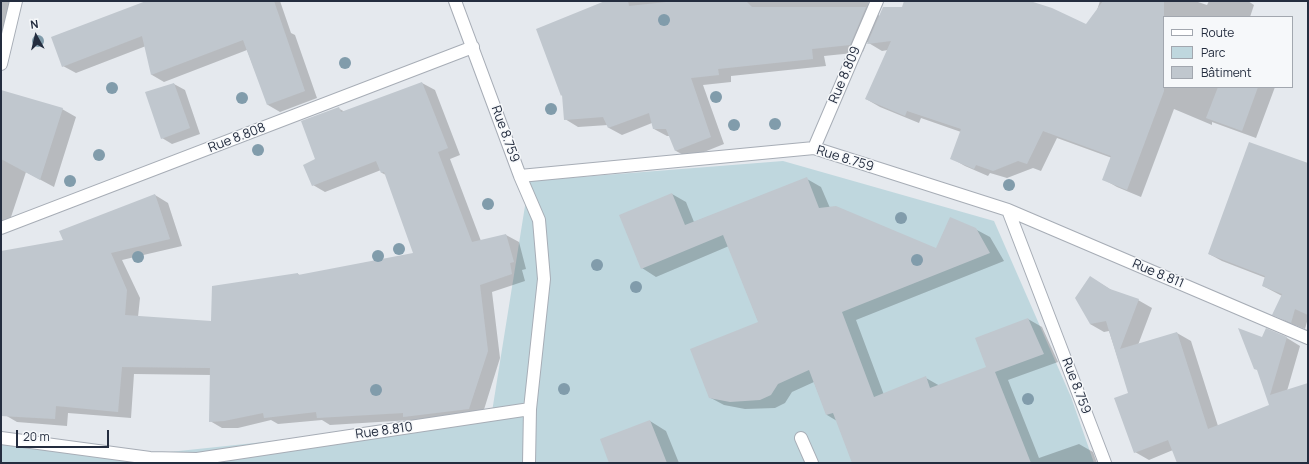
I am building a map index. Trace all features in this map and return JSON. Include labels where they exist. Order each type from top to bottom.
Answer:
[{"type":"street","points":[[1,64],[16,1]]},
{"type":"street","name":"Rue 8.759","points":[[455,1],[520,176],[814,148],[1008,210],[1105,463]]},
{"type":"street","name":"Rue 8.809","points":[[814,148],[877,1]]},
{"type":"street","name":"Rue 8.808","points":[[1,228],[473,47]]},
{"type":"street","points":[[520,176],[539,220],[544,279],[530,409],[529,463]]},
{"type":"street","name":"Rue 8.811","points":[[1008,210],[1308,338]]},
{"type":"street","name":"Rue 8.810","points":[[1,438],[150,458],[197,459],[530,409]]},
{"type":"street","points":[[801,438],[812,463]]},
{"type":"green space","points":[[783,161],[994,221],[1071,397],[1094,463],[1,463],[1,442],[141,455],[491,418],[529,181]]},
{"type":"building","points":[[146,1],[274,1],[305,91],[267,105],[243,40],[151,75],[142,36],[62,67],[51,37]]},
{"type":"building","points":[[605,1],[628,1],[629,6],[676,1],[746,1],[752,7],[866,7],[850,45],[812,49],[813,59],[718,69],[719,75],[691,78],[711,137],[675,151],[666,129],[653,129],[649,113],[608,128],[603,117],[564,120],[562,95],[561,96],[536,29]]},
{"type":"building","points":[[904,1],[1030,1],[1052,8],[1086,24],[1103,1],[1164,1],[1164,91],[1127,190],[1102,180],[1111,156],[1043,131],[1027,164],[1018,161],[993,171],[976,165],[974,169],[950,159],[961,129],[907,111],[905,116],[865,99],[891,41],[867,44],[883,7],[902,7]]},
{"type":"building","points":[[422,82],[448,148],[438,152],[472,242],[506,234],[514,262],[510,263],[512,274],[480,285],[488,351],[469,409],[403,417],[403,413],[317,418],[316,412],[264,418],[263,413],[224,421],[209,422],[210,368],[122,367],[118,412],[56,406],[55,419],[1,416],[1,251],[63,240],[59,231],[155,194],[170,239],[111,253],[127,290],[125,315],[211,321],[212,286],[298,273],[298,275],[413,253],[384,172],[381,173],[376,161],[312,186],[303,165],[315,159],[301,121],[339,107],[341,112]]},
{"type":"building","points":[[174,83],[190,128],[161,139],[145,92]]},
{"type":"building","points":[[1218,88],[1258,88],[1242,131],[1206,118]]},
{"type":"building","points":[[1,90],[63,108],[40,180],[1,159]]},
{"type":"building","points":[[1249,142],[1308,163],[1308,315],[1295,309],[1291,323],[1272,315],[1282,294],[1262,286],[1265,276],[1208,254]]},
{"type":"building","points":[[807,177],[819,208],[836,206],[936,248],[950,217],[976,228],[990,253],[842,312],[874,397],[926,376],[930,388],[986,367],[975,338],[1028,318],[1044,354],[995,372],[1031,463],[852,463],[833,413],[826,415],[809,370],[778,384],[771,395],[760,400],[730,402],[709,398],[690,349],[758,322],[723,235],[641,269],[619,215],[672,193],[685,225]]},
{"type":"building","points":[[1090,276],[1110,289],[1139,299],[1120,349],[1177,332],[1208,429],[1269,405],[1257,370],[1254,369],[1238,328],[1262,337],[1266,328],[1287,337],[1270,395],[1308,383],[1308,463],[1177,463],[1168,440],[1134,453],[1114,398],[1128,393],[1106,321],[1090,324],[1075,298]]},
{"type":"building","points":[[650,420],[667,463],[609,463],[600,439]]}]
